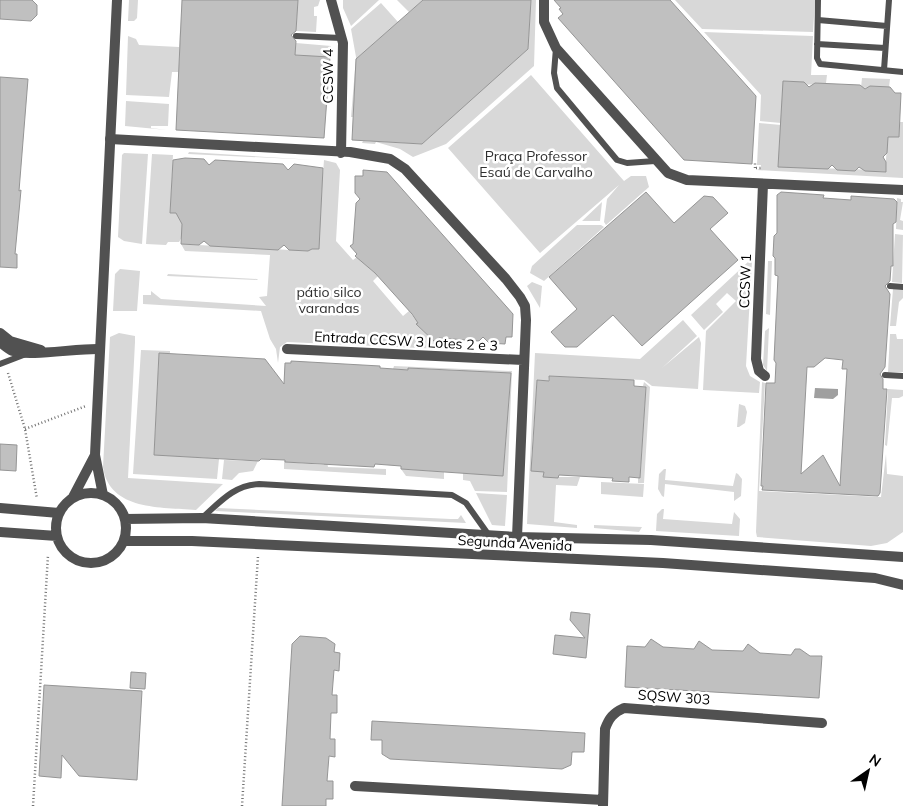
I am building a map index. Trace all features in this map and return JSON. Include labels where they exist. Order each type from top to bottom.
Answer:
[{"type":"street","points":[[103,495],[95,455],[117,0]]},
{"type":"street","name":"CCSW 4","points":[[331,0],[341,38],[341,153]]},
{"type":"street","points":[[544,0],[544,22],[556,48],[607,103],[655,161],[668,173],[687,180],[903,190]]},
{"type":"street","points":[[110,139],[376,156],[390,159],[402,166],[506,278],[525,306],[517,537]]},
{"type":"street","name":"CCSW 1","points":[[763,184],[756,359],[760,372],[765,376]]},
{"type":"street","points":[[0,333],[10,341],[44,351]]},
{"type":"street","points":[[0,342],[14,352],[27,354],[44,351],[100,349]]},
{"type":"street","name":"Entrada CCSW 3 Lotes 2 e 3","points":[[287,349],[523,360]]},
{"type":"street","points":[[73,497],[94,492],[103,495],[119,506],[125,519],[124,541],[120,548],[106,560],[80,561],[65,551],[57,536],[56,524],[59,513],[73,497],[95,455]]},
{"type":"street","points":[[0,508],[59,513]]},
{"type":"street","name":"Segunda Avenida","points":[[125,519],[202,518],[517,537],[651,540],[903,557]]},
{"type":"street","points":[[0,532],[57,536]]},
{"type":"street","name":"Segunda Avenida","points":[[124,541],[202,542],[663,563],[875,578],[903,584]]},
{"type":"street","name":"SQSW 303","points":[[356,786],[603,803],[604,729],[608,719],[624,708],[822,723]]},
{"type":"lane","points":[[818,0],[817,61],[820,64],[903,72]]},
{"type":"lane","points":[[884,70],[889,0]]},
{"type":"lane","points":[[818,20],[887,26]]},
{"type":"lane","points":[[296,36],[341,38]]},
{"type":"lane","points":[[817,44],[885,48]]},
{"type":"lane","points":[[556,48],[554,73],[557,88],[617,160],[627,163],[655,161]]},
{"type":"lane","points":[[890,286],[903,287]]},
{"type":"lane","points":[[2,363],[27,354]]},
{"type":"lane","points":[[885,375],[903,376]]},
{"type":"lane","points":[[202,518],[233,490],[247,484],[259,484],[452,495],[466,503],[488,534]]},
{"type":"path","points":[[755,161],[755,168],[761,168]]},
{"type":"path","points":[[2,363],[25,429],[37,500],[28,499]]},
{"type":"path","points":[[25,429],[86,406]]},
{"type":"path","points":[[242,806],[258,552]]},
{"type":"path","points":[[33,806],[48,555]]},
{"type":"green space","points":[[129,0],[138,0],[137,18],[134,21],[128,21]]},
{"type":"green space","points":[[298,0],[320,0],[318,6],[314,7],[314,16],[317,16],[316,32],[296,31]]},
{"type":"green space","points":[[343,0],[379,0],[351,26],[343,8]]},
{"type":"green space","points":[[397,0],[423,0],[409,12]]},
{"type":"green space","points":[[531,0],[536,0],[534,66],[446,144],[413,157],[400,149],[376,142],[375,144],[362,143],[363,141],[422,144],[528,49]]},
{"type":"green space","points":[[675,0],[815,0],[813,32],[702,29]]},
{"type":"green space","points":[[381,3],[398,22],[356,59],[353,117],[351,117],[356,57],[351,29]]},
{"type":"green space","points":[[181,12],[178,92],[178,72],[172,72],[169,97],[126,95],[128,36],[136,39],[139,45],[179,47]]},
{"type":"green space","points":[[704,32],[813,36],[811,75],[827,75],[826,83],[805,85],[804,82],[784,81],[781,123],[760,121],[761,95]]},
{"type":"green space","points":[[296,43],[331,46],[330,58],[295,55]]},
{"type":"green space","name":"Praça Professor Esaú de Carvalho","points":[[531,75],[624,181],[631,176],[646,176],[649,187],[606,225],[604,222],[607,199],[619,185],[540,253],[448,148]]},
{"type":"green space","points":[[862,78],[890,79],[889,87],[861,88]]},
{"type":"green space","points":[[126,101],[169,104],[168,126],[151,126],[151,128],[167,130],[125,126]]},
{"type":"green space","points":[[900,122],[903,122],[903,178],[757,170],[761,168],[761,165],[757,165],[759,123],[781,125],[809,168],[885,172],[886,136],[899,137]]},
{"type":"green space","points":[[189,152],[315,160],[188,154]]},
{"type":"green space","points":[[124,153],[148,154],[142,244],[124,241],[118,237],[122,155]]},
{"type":"green space","points":[[152,154],[173,155],[170,213],[183,213],[182,237],[179,242],[168,242],[166,245],[146,244]]},
{"type":"green space","name":"pátio silco varandas","points":[[324,160],[336,163],[340,170],[336,241],[353,260],[357,257],[378,276],[373,281],[403,316],[409,311],[418,323],[417,325],[442,349],[287,342],[280,347],[278,363],[276,349],[270,339],[261,311],[143,304],[143,295],[151,295],[151,291],[161,299],[266,306],[259,297],[267,296],[270,255],[185,251],[181,244],[308,251],[320,213]]},
{"type":"green space","points":[[897,198],[903,202],[900,220],[903,221],[903,230],[896,229]]},
{"type":"green space","points":[[602,202],[600,221],[582,221]]},
{"type":"green space","points":[[577,225],[601,225],[604,227],[544,281],[530,273],[532,266]]},
{"type":"green space","points":[[895,234],[903,235],[902,283],[892,282]]},
{"type":"green space","points":[[748,259],[752,261],[746,366],[750,376],[760,382],[759,393],[703,390],[706,331],[736,301],[727,293],[716,304],[723,312],[704,330],[691,315],[748,262]]},
{"type":"green space","points":[[768,261],[772,261],[770,315],[766,314]]},
{"type":"green space","points":[[120,269],[140,271],[137,311],[113,311],[115,274]]},
{"type":"green space","points":[[168,274],[257,279],[258,280],[167,276]]},
{"type":"green space","points":[[532,282],[542,286],[540,308],[527,286]]},
{"type":"green space","points":[[893,289],[903,290],[903,298],[899,302],[896,326],[890,326]]},
{"type":"green space","points":[[683,320],[697,336],[662,368],[699,337],[701,343],[698,389],[652,386],[644,380],[549,376],[548,381],[537,380],[531,462],[544,472],[544,477],[580,477],[577,486],[556,485],[554,522],[577,525],[577,528],[527,524],[535,353],[640,359]]},
{"type":"green space","points":[[769,328],[767,371],[763,365],[765,331]]},
{"type":"green space","points":[[119,333],[135,336],[128,478],[223,484],[196,510],[153,507],[139,504],[115,492],[107,481],[103,467],[110,337]]},
{"type":"green space","points":[[890,334],[896,334],[897,339],[903,339],[903,372],[888,372]]},
{"type":"green space","points":[[141,350],[170,351],[170,353],[159,355],[154,454],[219,459],[217,479],[133,474]]},
{"type":"green space","points":[[394,366],[512,371],[507,492],[475,491],[470,481],[463,480],[463,473],[503,475],[511,373],[408,368],[408,370],[393,369]]},
{"type":"green space","points":[[644,382],[650,387],[644,483],[638,483],[646,387],[643,386]]},
{"type":"green space","points":[[762,382],[765,383],[759,491],[881,497],[886,454],[887,474],[903,476],[903,532],[887,543],[871,546],[757,537]]},
{"type":"green space","points":[[888,389],[903,390],[903,396],[892,398],[887,446],[885,445]]},
{"type":"green space","points":[[739,404],[745,406],[747,412],[745,423],[737,427]]},
{"type":"green space","points":[[224,460],[258,461],[253,471],[239,473],[232,480],[222,479]]},
{"type":"green space","points":[[284,460],[285,462],[324,465],[324,462],[327,462],[328,467],[386,469],[386,475],[284,469]]},
{"type":"green space","points":[[401,469],[444,472],[444,479],[406,476]]},
{"type":"green space","points":[[666,469],[665,480],[733,486],[736,473],[742,479],[741,496],[734,501],[734,492],[665,484],[664,497],[658,489],[659,474]]},
{"type":"green space","points":[[601,482],[644,484],[643,497],[601,494]]},
{"type":"green space","points":[[476,493],[507,495],[505,526],[492,525]]},
{"type":"green space","points":[[218,508],[451,519],[458,519],[461,515],[466,523],[215,511]]},
{"type":"green space","points":[[664,509],[663,519],[732,524],[734,512],[740,519],[739,536],[656,531],[657,514]]},
{"type":"green space","points":[[594,525],[642,527],[639,532],[594,528]]},
{"type":"shaded area","points":[[815,388],[838,389],[838,395],[833,399],[814,398]]},
{"type":"building","points":[[0,0],[32,0],[37,5],[37,15],[31,21],[0,19]]},
{"type":"building","points":[[182,0],[298,0],[296,31],[291,35],[296,41],[295,55],[330,57],[324,138],[176,130]]},
{"type":"building","points":[[423,0],[531,0],[528,49],[422,144],[352,140],[356,59]]},
{"type":"building","points":[[554,0],[670,0],[756,96],[752,164],[684,160],[558,18],[563,14],[559,9],[561,8]]},
{"type":"building","points":[[0,77],[28,79],[15,254],[17,254],[17,268],[0,267]]},
{"type":"building","points":[[783,81],[804,82],[809,87],[815,83],[860,85],[865,89],[870,86],[890,87],[895,93],[901,93],[899,137],[888,137],[887,153],[883,157],[886,162],[886,172],[865,171],[859,167],[855,171],[837,170],[832,165],[828,169],[778,167]]},
{"type":"building","points":[[185,158],[204,159],[209,165],[215,160],[283,164],[288,170],[294,164],[323,168],[319,249],[308,251],[289,250],[284,245],[278,250],[210,246],[204,241],[199,245],[181,244],[182,224],[176,213],[170,213],[173,160]]},
{"type":"building","points":[[363,170],[387,172],[513,314],[512,337],[506,337],[505,344],[489,343],[483,337],[479,341],[439,338],[435,342],[416,324],[418,323],[412,314],[375,273],[355,256],[357,254],[350,246],[353,244],[356,203],[360,199],[355,193],[355,176],[363,176]]},
{"type":"building","points":[[646,192],[674,223],[704,196],[713,197],[728,213],[710,229],[738,260],[642,346],[613,315],[577,347],[565,347],[551,332],[577,309],[549,277]]},
{"type":"building","points":[[781,192],[824,195],[823,198],[851,200],[851,196],[894,199],[897,202],[896,222],[893,224],[893,266],[891,266],[890,281],[885,286],[890,294],[885,367],[880,374],[883,379],[883,389],[887,389],[880,493],[878,496],[762,490],[766,383],[775,383],[776,363],[774,360],[778,276],[775,275],[775,258],[773,256],[774,236],[777,233],[777,195]],"holes":[[[825,358],[843,360],[842,369],[847,369],[840,486],[823,455],[801,474],[807,367],[814,367]]]},
{"type":"building","points":[[159,353],[265,359],[284,384],[285,363],[291,363],[291,361],[380,366],[380,368],[408,370],[408,368],[511,373],[503,476],[401,469],[401,466],[375,464],[374,467],[285,462],[285,460],[261,459],[259,461],[154,455]]},
{"type":"building","points":[[549,376],[634,380],[634,386],[646,387],[640,478],[629,477],[629,482],[612,481],[613,478],[559,475],[558,478],[543,477],[544,472],[531,471],[537,380],[549,381]]},
{"type":"building","points":[[0,444],[17,445],[16,471],[0,470]]},
{"type":"building","points":[[571,612],[590,614],[586,658],[553,654],[555,635],[585,638],[570,620]]},
{"type":"building","points":[[300,636],[326,638],[335,644],[334,652],[340,653],[339,671],[334,670],[332,695],[337,695],[337,713],[331,713],[330,739],[335,739],[335,757],[329,756],[327,781],[333,781],[333,799],[326,799],[326,806],[282,806],[292,644]]},
{"type":"building","points":[[651,639],[663,647],[694,649],[699,641],[712,650],[743,651],[748,644],[760,653],[791,655],[795,649],[800,649],[810,656],[822,656],[819,698],[625,687],[627,646],[645,647]]},
{"type":"building","points":[[131,672],[146,673],[145,689],[130,688]]},
{"type":"building","points":[[44,685],[142,691],[137,780],[79,776],[62,755],[61,778],[39,776]]},
{"type":"building","points":[[372,721],[585,733],[584,752],[572,752],[571,765],[562,769],[390,759],[382,754],[382,740],[371,740]]}]
